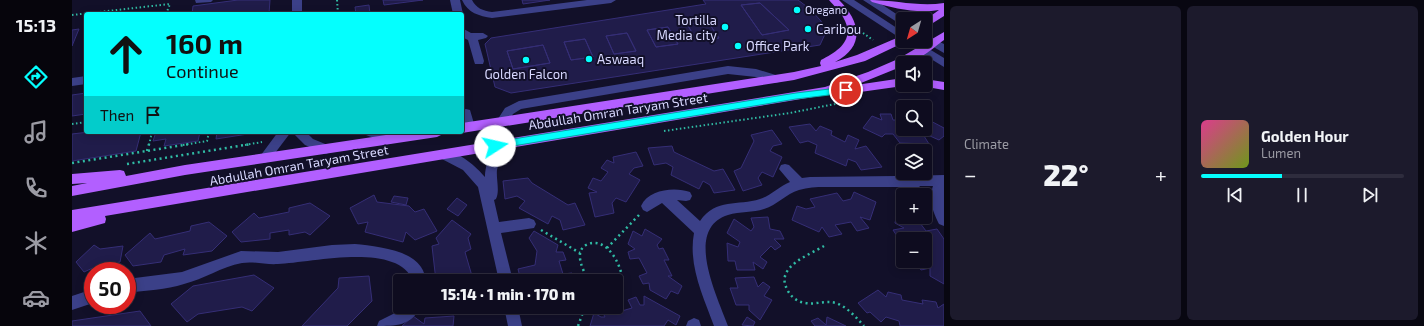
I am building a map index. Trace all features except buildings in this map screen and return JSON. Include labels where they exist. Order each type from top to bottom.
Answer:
[{"type":"main road","points":[[794,76],[836,59],[846,51],[852,42],[852,31],[848,16],[834,0]]},
{"type":"main road","points":[[875,0],[908,7],[924,8],[944,6]]},
{"type":"main road","points":[[932,20],[944,11]]},
{"type":"main road","name":"Abdullah Omran Taryam Street","points":[[72,216],[825,92],[884,71],[923,50],[944,35]]},
{"type":"main road","name":"Abdullah Omran Taryam Street","points":[[466,128],[794,76],[836,66],[861,58],[896,41]]},
{"type":"main road","points":[[825,92],[896,83]]},
{"type":"main road","points":[[932,83],[944,86]]},
{"type":"main road","name":"Abdullah Omran Taryam Street","points":[[72,191],[185,170],[424,134]]},
{"type":"main road","points":[[72,179],[185,170]]},
{"type":"main road","points":[[72,226],[179,199]]},
{"type":"street","points":[[297,0],[297,12]]},
{"type":"street","points":[[455,0],[458,12]]},
{"type":"street","points":[[467,0],[470,7],[474,10],[492,15],[611,0]]},
{"type":"street","points":[[847,0],[896,33]]},
{"type":"street","points":[[868,0],[896,18]]},
{"type":"street","points":[[464,33],[468,36],[478,37],[479,61]]},
{"type":"street","points":[[934,43],[944,49]]},
{"type":"street","points":[[920,48],[944,64]]},
{"type":"street","points":[[502,122],[505,114],[511,108],[519,105],[728,70],[756,73],[775,79]]},
{"type":"street","points":[[72,82],[84,80]]},
{"type":"street","points":[[466,113],[466,128]]},
{"type":"street","points":[[264,158],[283,134]]},
{"type":"street","points":[[300,134],[309,142],[326,149]]},
{"type":"street","points":[[376,134],[390,139]]},
{"type":"street","points":[[504,144],[497,153],[490,173],[495,227],[505,274]]},
{"type":"street","points":[[444,155],[457,159],[478,175],[484,186],[491,219],[495,227]]},
{"type":"street","points":[[785,169],[798,184]]},
{"type":"street","points":[[932,178],[943,180],[937,190],[936,202],[942,217]]},
{"type":"street","points":[[721,326],[699,263],[697,252],[698,241],[707,222],[724,210],[765,203],[798,184],[810,182],[899,180],[911,188]]},
{"type":"street","points":[[648,206],[657,198],[663,196],[678,194],[686,196]]},
{"type":"street","points":[[663,196],[702,231]]},
{"type":"street","points":[[932,206],[942,217]]},
{"type":"street","points":[[495,227],[529,224]]},
{"type":"street","points":[[136,285],[171,281],[190,276],[227,260],[243,257],[276,258],[332,251],[355,250],[377,252],[399,258],[410,265],[418,274]]},
{"type":"street","points":[[72,303],[84,299]]},
{"type":"street","points":[[384,326],[406,314]]},
{"type":"street","points":[[512,314],[515,326]]},
{"type":"path","points":[[337,0],[338,12]]},
{"type":"path","points":[[99,12],[170,4],[167,12]]},
{"type":"path","points":[[72,15],[84,14]]},
{"type":"path","points":[[660,132],[790,113],[849,102]]},
{"type":"path","points":[[72,124],[84,122]]},
{"type":"path","points":[[147,151],[151,134]]},
{"type":"path","points":[[72,163],[207,141],[209,134]]},
{"type":"path","points":[[123,165],[262,142],[267,137]]},
{"type":"path","points":[[607,248],[648,206]]},
{"type":"path","points":[[529,224],[580,253]]},
{"type":"path","points":[[586,274],[580,253],[582,247],[588,243],[594,242],[602,243],[607,248],[622,274]]},
{"type":"path","points":[[824,246],[784,271],[784,284],[788,292],[801,302],[809,304],[832,302],[845,308],[864,326]]},
{"type":"path","points":[[578,326],[582,314]]},
{"type":"place","name":"Oregano","points":[[797,10]]},
{"type":"place","name":"Tortilla Media city","points":[[725,27]]},
{"type":"place","name":"Caribou","points":[[808,29]]},
{"type":"place","name":"Office Park","points":[[738,46]]},
{"type":"place","name":"Aswaaq","points":[[589,59]]},
{"type":"place","name":"Golden Falcon","points":[[526,60]]},
{"type":"route","points":[[495,146],[796,96],[846,90]]}]
